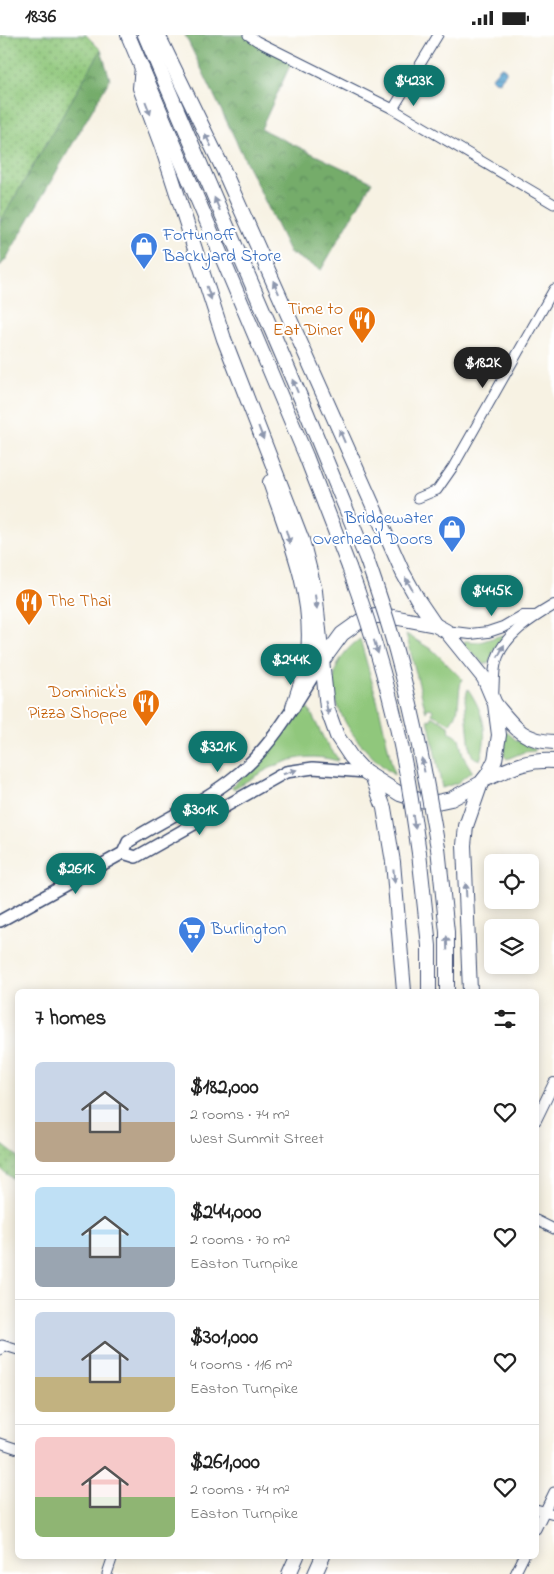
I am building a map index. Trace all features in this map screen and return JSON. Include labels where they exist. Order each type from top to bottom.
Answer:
[{"type":"highway","points":[[128,35],[306,456],[350,567],[366,615],[393,710],[406,770],[419,853],[429,946],[429,989]]},
{"type":"highway","points":[[145,35],[308,417],[367,560],[386,617],[411,709],[438,848],[447,932],[448,989]]},
{"type":"highway","points":[[158,35],[234,195],[403,573],[418,600],[484,678],[494,701],[515,728],[522,734],[539,741],[554,742]]},
{"type":"highway","points":[[142,67],[140,88],[162,147],[224,339],[302,540],[315,591],[323,660],[325,699],[331,722],[347,751],[369,775],[400,794],[427,802],[451,799],[482,781],[524,763],[554,761]]},
{"type":"highway","points":[[270,456],[268,476],[300,576],[306,603],[308,626],[307,659],[293,707]]},
{"type":"highway","points":[[323,660],[342,634],[363,619],[375,616],[388,616],[440,628]]},
{"type":"highway","points":[[470,989],[464,845],[466,826],[482,781],[491,768],[498,749],[499,735],[494,701]]},
{"type":"highway","points":[[369,775],[384,808],[393,863],[404,989]]},
{"type":"highway","points":[[289,1574],[296,1559]]},
{"type":"highway","points":[[315,1574],[322,1559]]},
{"type":"main road","points":[[0,921],[123,853],[128,841],[222,786],[240,773],[263,749],[282,725],[323,660]]},
{"type":"main road","points":[[123,853],[136,857],[286,772],[313,768],[369,775]]},
{"type":"street","points":[[248,35],[393,109],[554,204]]},
{"type":"street","points":[[393,109],[438,35]]},
{"type":"street","points":[[418,498],[437,490],[453,467],[554,289]]},
{"type":"street","points":[[494,701],[495,670],[500,652],[511,637],[535,616],[554,605]]},
{"type":"street","points":[[440,628],[470,634],[488,633],[522,616],[535,616]]},
{"type":"street","points":[[539,1114],[554,1083]]},
{"type":"street","points":[[539,1222],[554,1229]]},
{"type":"street","points":[[1,1347],[15,1349]]},
{"type":"street","points":[[0,1443],[15,1448]]},
{"type":"street","points":[[539,1523],[554,1492]]},
{"type":"street","points":[[107,1574],[112,1559]]},
{"type":"street","points":[[515,1574],[522,1559]]},
{"type":"green space","points":[[0,35],[86,35],[101,50],[0,222]]},
{"type":"green space","points":[[185,35],[247,35],[293,59],[261,129],[372,182],[321,270],[290,253]]},
{"type":"green space","points":[[101,50],[110,79],[6,259],[0,266],[0,222]]},
{"type":"green space","points":[[406,634],[434,651],[462,679],[457,713],[451,724],[432,714],[431,708],[427,709],[426,712]]},
{"type":"green space","points":[[502,635],[503,637],[494,649],[489,663],[484,664],[463,644],[465,641],[480,642]]},
{"type":"green space","points":[[360,639],[379,707],[394,775],[363,747],[350,730],[340,711],[334,692],[335,673],[343,655]]},
{"type":"green space","points":[[468,689],[478,706],[483,723],[484,741],[480,760],[473,757],[470,750],[465,699]]},
{"type":"green space","points":[[304,708],[309,709],[324,739],[338,759],[337,761],[308,757],[295,759],[270,768],[233,789],[231,787],[261,760]]},
{"type":"green space","points":[[432,716],[449,726],[450,733],[459,738],[463,756],[472,771],[457,783],[442,788],[428,719],[431,720]]},
{"type":"green space","points":[[507,732],[516,740],[535,749],[535,751],[524,752],[507,759],[504,756],[504,734]]},
{"type":"green space","points":[[0,1143],[15,1154],[15,1180],[0,1169]]},
{"type":"water","points":[[501,67],[506,70],[506,73],[500,82],[494,81],[491,78]]},
{"type":"place","name":"Fortunoff Backyard Store","points":[[144,270]]},
{"type":"place","name":"Time to Eat Diner","points":[[362,344]]},
{"type":"place","name":"Bridgewater Overhead Doors","points":[[452,553]]},
{"type":"place","name":"The Thai","points":[[29,626]]},
{"type":"place","name":"Dominick's Pizza Shoppe","points":[[146,727]]},
{"type":"place","name":"Burlington","points":[[192,954]]}]
